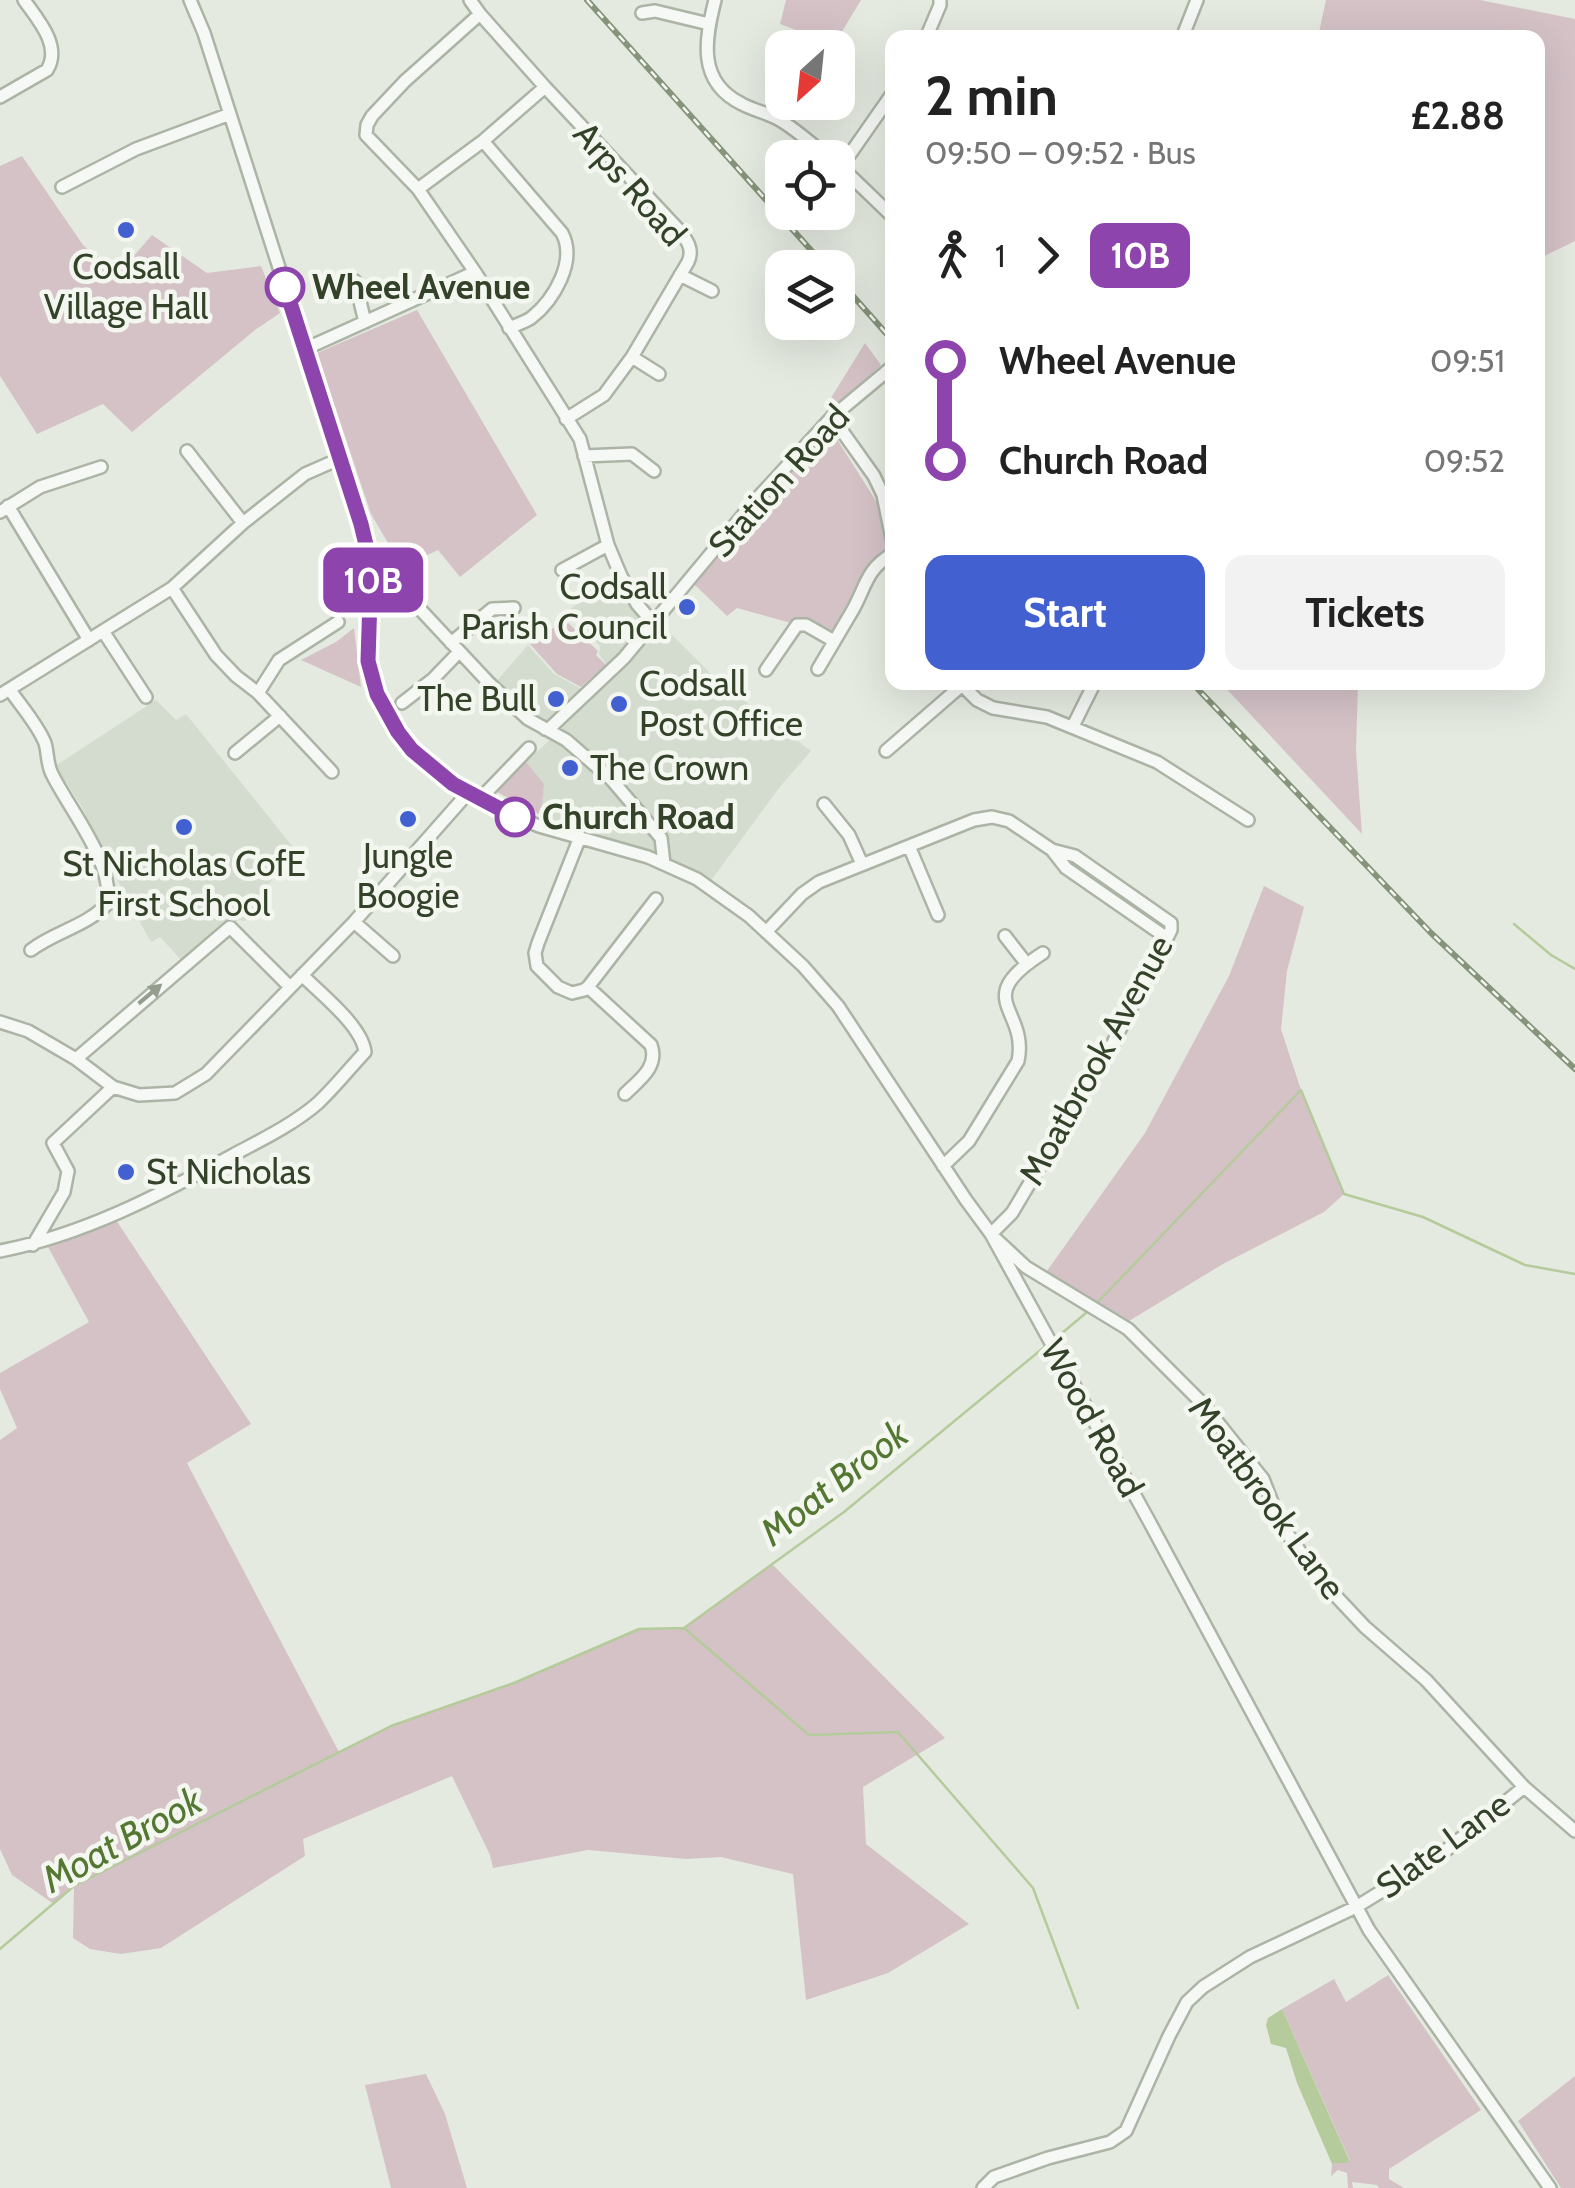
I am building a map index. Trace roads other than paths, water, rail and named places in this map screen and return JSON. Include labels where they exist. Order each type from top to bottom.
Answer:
[{"type":"street","points":[[0,98],[47,70],[52,63],[54,49],[24,0]]},
{"type":"street","name":"Wood Road","points":[[190,0],[204,33],[361,524],[374,578],[368,661],[377,694],[398,732],[412,750],[473,796],[518,818],[639,854],[711,888],[803,966],[838,1006],[990,1234],[1369,1930],[1550,2188]]},
{"type":"street","name":"Arps Road","points":[[470,0],[690,244],[690,256],[632,357],[604,396],[566,419]]},
{"type":"street","points":[[715,0],[706,60],[720,89],[738,102],[781,120],[806,140]]},
{"type":"street","points":[[930,30],[940,0]]},
{"type":"street","points":[[1185,30],[1197,0]]},
{"type":"street","points":[[642,13],[655,12],[709,24]]},
{"type":"street","points":[[480,14],[405,80],[372,116],[366,134],[418,189],[580,439],[620,576],[654,624]]},
{"type":"street","points":[[418,189],[483,141],[545,87]]},
{"type":"street","points":[[855,144],[885,103]]},
{"type":"street","points":[[62,187],[136,149],[230,114]]},
{"type":"street","points":[[483,141],[568,244],[556,292],[530,319],[509,328]]},
{"type":"street","points":[[855,180],[885,209]]},
{"type":"street","points":[[305,349],[475,272]]},
{"type":"street","points":[[680,274],[712,291]]},
{"type":"street","points":[[356,281],[364,322]]},
{"type":"street","points":[[632,357],[659,374]]},
{"type":"street","name":"Station Road","points":[[544,730],[624,658],[832,417],[885,372]]},
{"type":"street","points":[[832,417],[874,476],[885,499]]},
{"type":"street","points":[[187,451],[244,523]]},
{"type":"street","points":[[584,456],[632,454],[654,471]]},
{"type":"street","points":[[31,950],[98,913],[107,904],[108,891],[91,843],[50,772],[44,740],[5,692],[172,588],[305,474],[339,459]]},
{"type":"street","points":[[89,640],[4,509],[40,488],[92,467]]},
{"type":"street","points":[[562,570],[608,545]]},
{"type":"street","points":[[818,670],[853,611],[868,575],[885,559]]},
{"type":"street","points":[[374,578],[404,591],[496,690],[544,730],[566,740],[611,779],[661,838],[664,864]]},
{"type":"street","points":[[172,588],[216,655],[258,693],[332,772]]},
{"type":"street","points":[[402,703],[433,679],[492,608],[514,608]]},
{"type":"street","points":[[258,693],[279,660],[338,622]]},
{"type":"street","points":[[766,670],[797,624],[834,640]]},
{"type":"street","points":[[103,632],[146,697]]},
{"type":"street","points":[[886,751],[953,690]]},
{"type":"street","points":[[966,690],[993,708],[1073,726],[1156,762],[1248,820]]},
{"type":"street","points":[[1073,726],[1092,690]]},
{"type":"street","points":[[235,753],[280,716]]},
{"type":"street","points":[[0,1022],[28,1031],[76,1058],[113,1087],[138,1095],[176,1093],[206,1074],[473,796],[530,748]]},
{"type":"street","points":[[824,804],[849,835],[862,864]]},
{"type":"street","name":"Moatbrook Avenue","points":[[766,932],[811,886],[974,820],[992,817],[1009,822],[1052,850],[1075,856],[1168,920],[1172,926],[1167,938],[1113,1043],[1012,1213],[990,1234]]},
{"type":"street","points":[[580,837],[538,943],[535,960],[543,973],[564,991],[579,992],[588,986],[656,899]]},
{"type":"street","points":[[910,846],[938,915]]},
{"type":"street","points":[[354,922],[393,956]]},
{"type":"street","points":[[76,1058],[230,927],[290,987]]},
{"type":"street","points":[[1005,936],[1026,963]]},
{"type":"street","points":[[943,1166],[969,1142],[1018,1061],[1021,1047],[1004,992],[1012,977],[1042,952]]},
{"type":"street","points":[[0,1251],[92,1223],[175,1186],[316,1105],[365,1052],[342,1015],[302,976]]},
{"type":"street","points":[[588,986],[646,1039],[654,1053],[652,1066],[625,1094]]},
{"type":"street","points":[[33,1244],[64,1192],[68,1171],[53,1143],[113,1087]]},
{"type":"street","name":"Moatbrook Lane","points":[[990,1234],[1026,1266],[1128,1329],[1203,1404],[1263,1479],[1280,1524],[1312,1569],[1365,1627],[1426,1680],[1524,1786]]},
{"type":"street","name":"Slate Lane","points":[[983,2188],[994,2176],[1110,2142],[1126,2131],[1187,2002],[1203,1987],[1250,1957],[1356,1907],[1438,1856],[1524,1786],[1575,1831]]},
{"type":"waterway","points":[[1514,924],[1575,969]]},
{"type":"waterway","name":"Moat Brook","points":[[1097,1303],[1301,1090],[1344,1194],[1423,1217],[1525,1265],[1575,1274]]},
{"type":"waterway","name":"Moat Brook","points":[[1055,1339],[1087,1312]]},
{"type":"waterway","name":"Moat Brook","points":[[0,1949],[74,1886],[391,1726],[514,1683],[639,1629],[684,1628],[844,1512],[1048,1344]]},
{"type":"waterway","points":[[684,1628],[809,1735],[898,1732],[1033,1888],[1078,2008]]},
{"type":"railway","points":[[587,0],[811,250]]},
{"type":"railway","points":[[855,298],[885,332]]},
{"type":"railway","points":[[1199,690],[1431,933],[1575,1069]]},
{"type":"place","name":"Codsall Village Hall","points":[[126,230]]},
{"type":"place","name":"Wheel Avenue","points":[[285,287]]},
{"type":"place","name":"Codsall Parish Council","points":[[687,607]]},
{"type":"place","name":"The Bull","points":[[556,699]]},
{"type":"place","name":"Codsall Post Office","points":[[619,704]]},
{"type":"place","name":"The Crown","points":[[570,768]]},
{"type":"place","name":"Church Road","points":[[515,817]]},
{"type":"place","name":"Jungle Boogie","points":[[408,819]]},
{"type":"place","name":"St Nicholas CofE First School","points":[[184,827]]},
{"type":"place","name":"St Nicholas","points":[[126,1172]]}]
